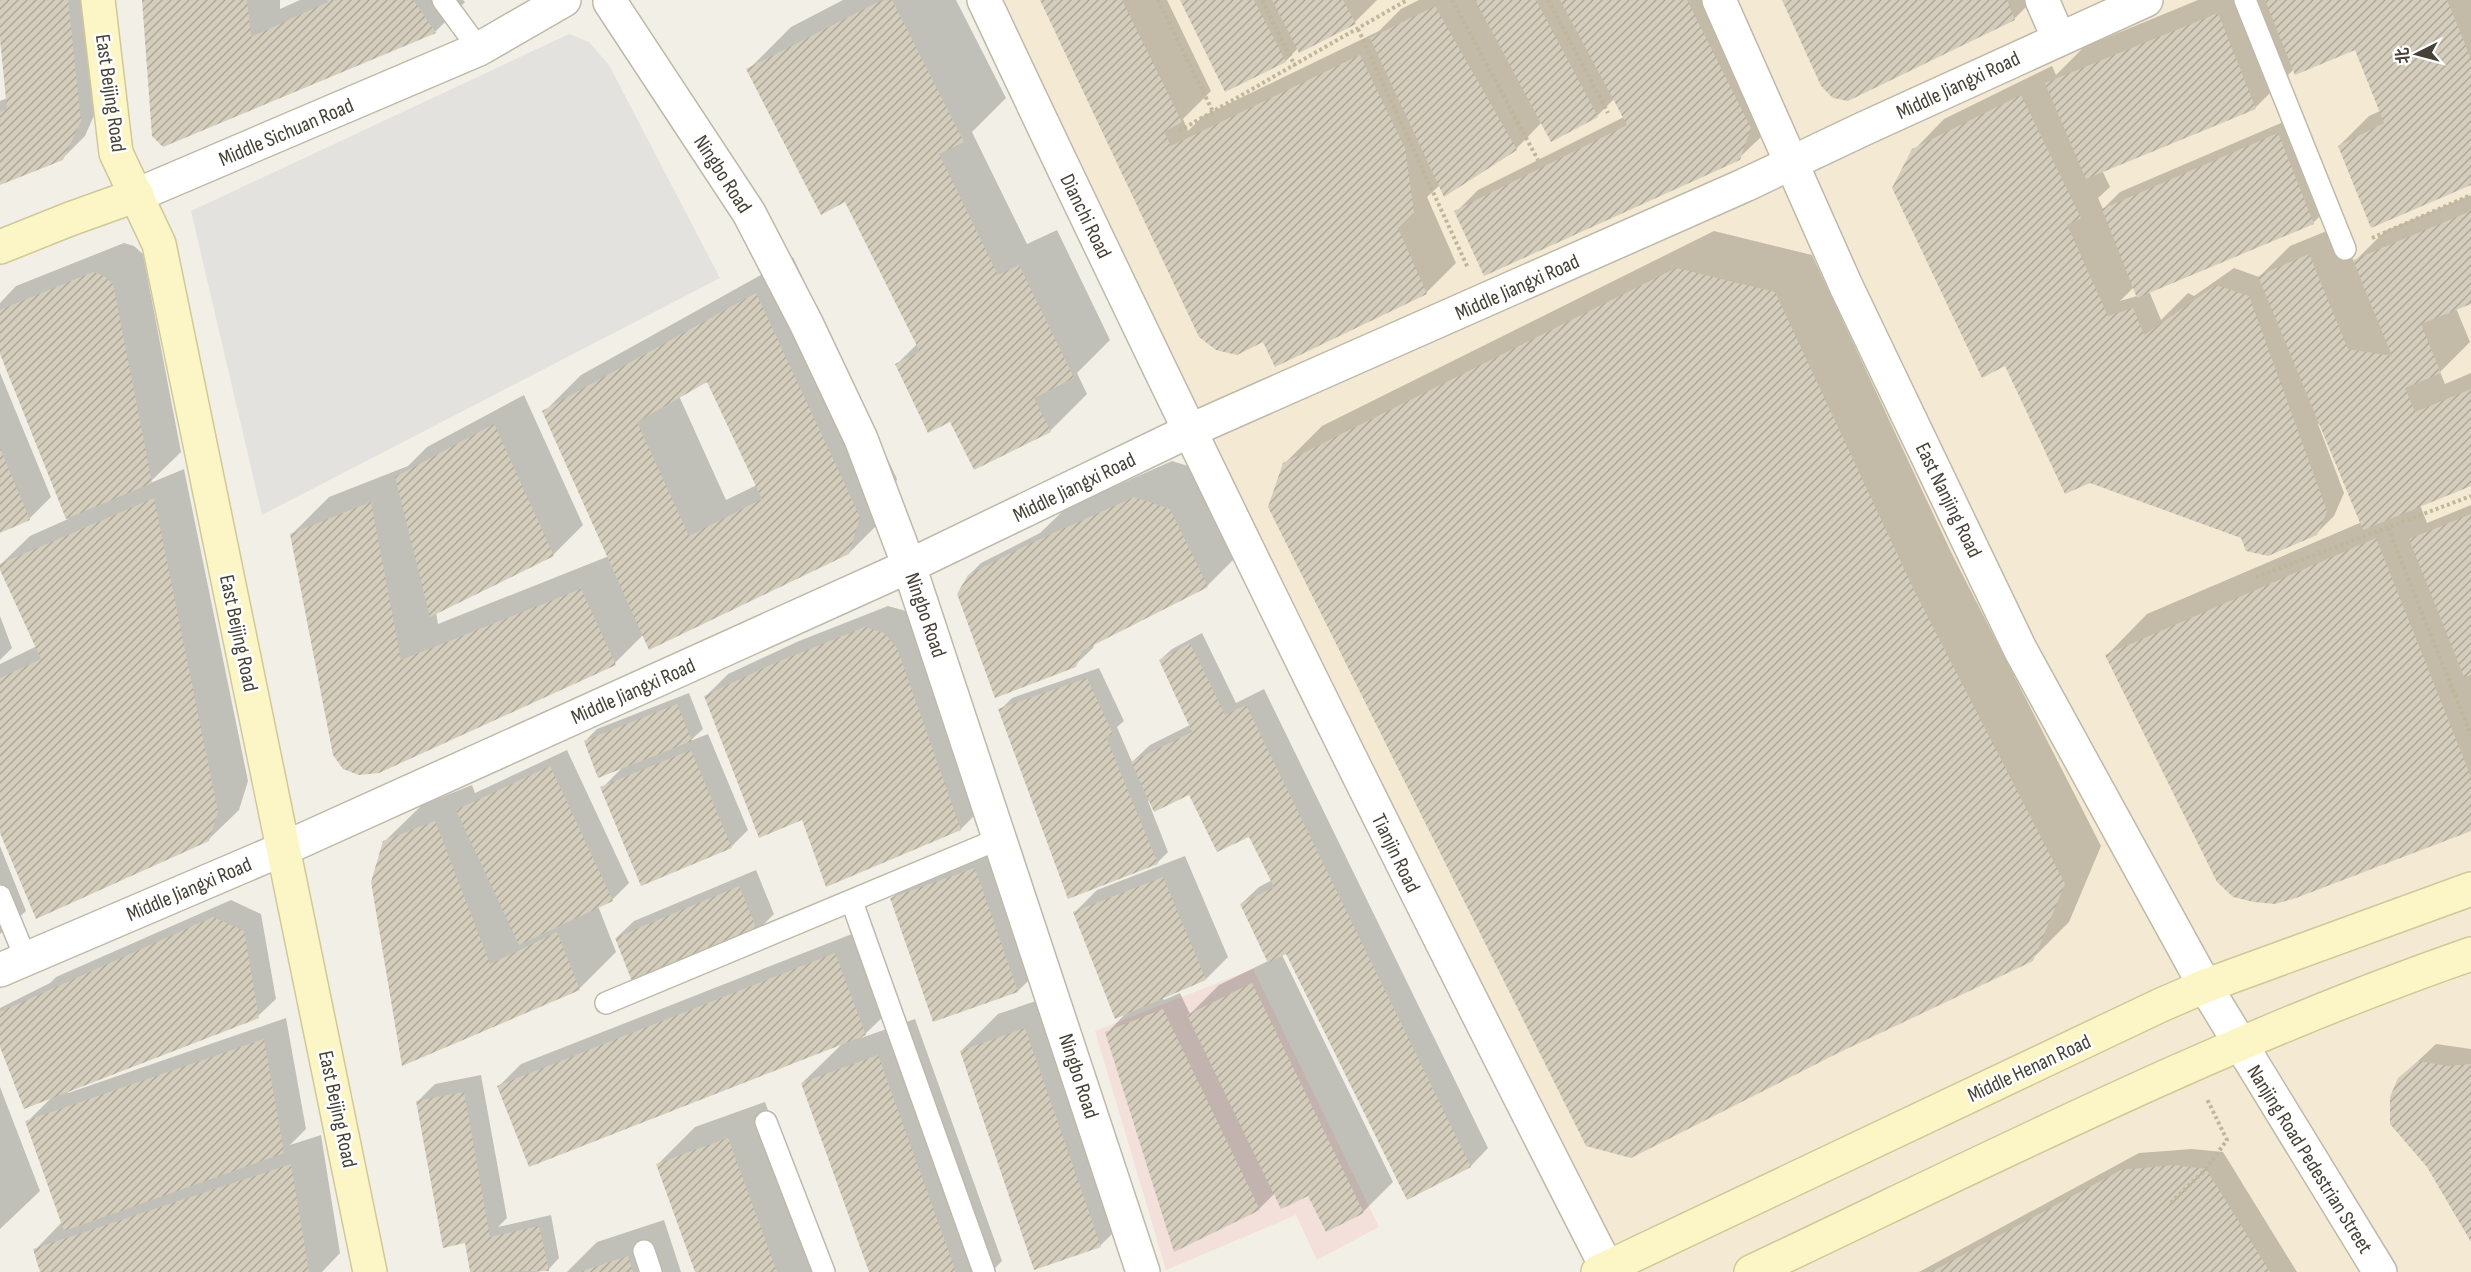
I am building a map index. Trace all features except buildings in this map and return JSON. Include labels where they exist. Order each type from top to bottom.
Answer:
[{"type":"main road","name":"East Beijing Road","points":[[98,0],[116,153],[159,244],[370,1272]]},
{"type":"main road","name":"Middle Sichuan Road","points":[[0,247],[137,195]]},
{"type":"main road","name":"Middle Henan Road","points":[[1605,1271],[2205,986],[2471,889]]},
{"type":"main road","points":[[1751,1272],[2190,1066],[2350,999],[2471,954]]},
{"type":"street","name":"Middle Sichuan Road","points":[[137,195],[479,49],[564,0]]},
{"type":"street","name":"Dianchi Road","points":[[984,0],[1189,431]]},
{"type":"street","name":"East Nanjing Road","points":[[1719,0],[1790,164],[2020,649],[2240,1046]]},
{"type":"street","points":[[2042,0],[2059,39]]},
{"type":"street","name":"Middle Jiangxi Road","points":[[13,964],[283,849],[909,566],[1189,431],[1484,302],[2146,0]]},
{"type":"street","name":"Ningbo Road","points":[[610,1],[749,213],[806,323],[861,439],[909,566],[1001,838],[1135,1270]]},
{"type":"street","name":"Tianjin Road","points":[[1189,431],[1605,1271]]},
{"type":"street","name":"Nanjing Road Pedestrian Street","points":[[2240,1046],[2380,1272]]},
{"type":"lane","points":[[442,0],[479,49]]},
{"type":"lane","points":[[2245,0],[2345,249]]},
{"type":"lane","points":[[606,1003],[1001,838]]},
{"type":"lane","points":[[0,896],[13,964]]},
{"type":"lane","points":[[852,902],[984,1272]]},
{"type":"lane","points":[[766,1122],[824,1272]]},
{"type":"lane","points":[[644,1251],[651,1272]]},
{"type":"path","points":[[1158,0],[1213,112]]},
{"type":"path","points":[[1262,0],[1295,66]]},
{"type":"path","points":[[1179,131],[1407,0]]},
{"type":"path","points":[[1452,0],[1538,160]]},
{"type":"path","points":[[1548,0],[1608,113]]},
{"type":"path","points":[[1358,29],[1484,302]]},
{"type":"path","points":[[2345,249],[2471,195]]},
{"type":"path","points":[[2256,578],[2471,496]]},
{"type":"path","points":[[2388,528],[2471,735]]},
{"type":"path","points":[[2171,1203],[2206,1169],[2227,1140],[2190,1066]]},
{"type":"shaded area","points":[[984,0],[2471,0],[2471,1272],[1609,1272]]},
{"type":"shaded area","points":[[569,34],[589,42],[609,65],[720,278],[262,515],[191,211]]},
{"type":"shaded area","points":[[1253,969],[1379,1227],[1317,1260],[1296,1215],[1166,1270],[1095,1031]]}]
